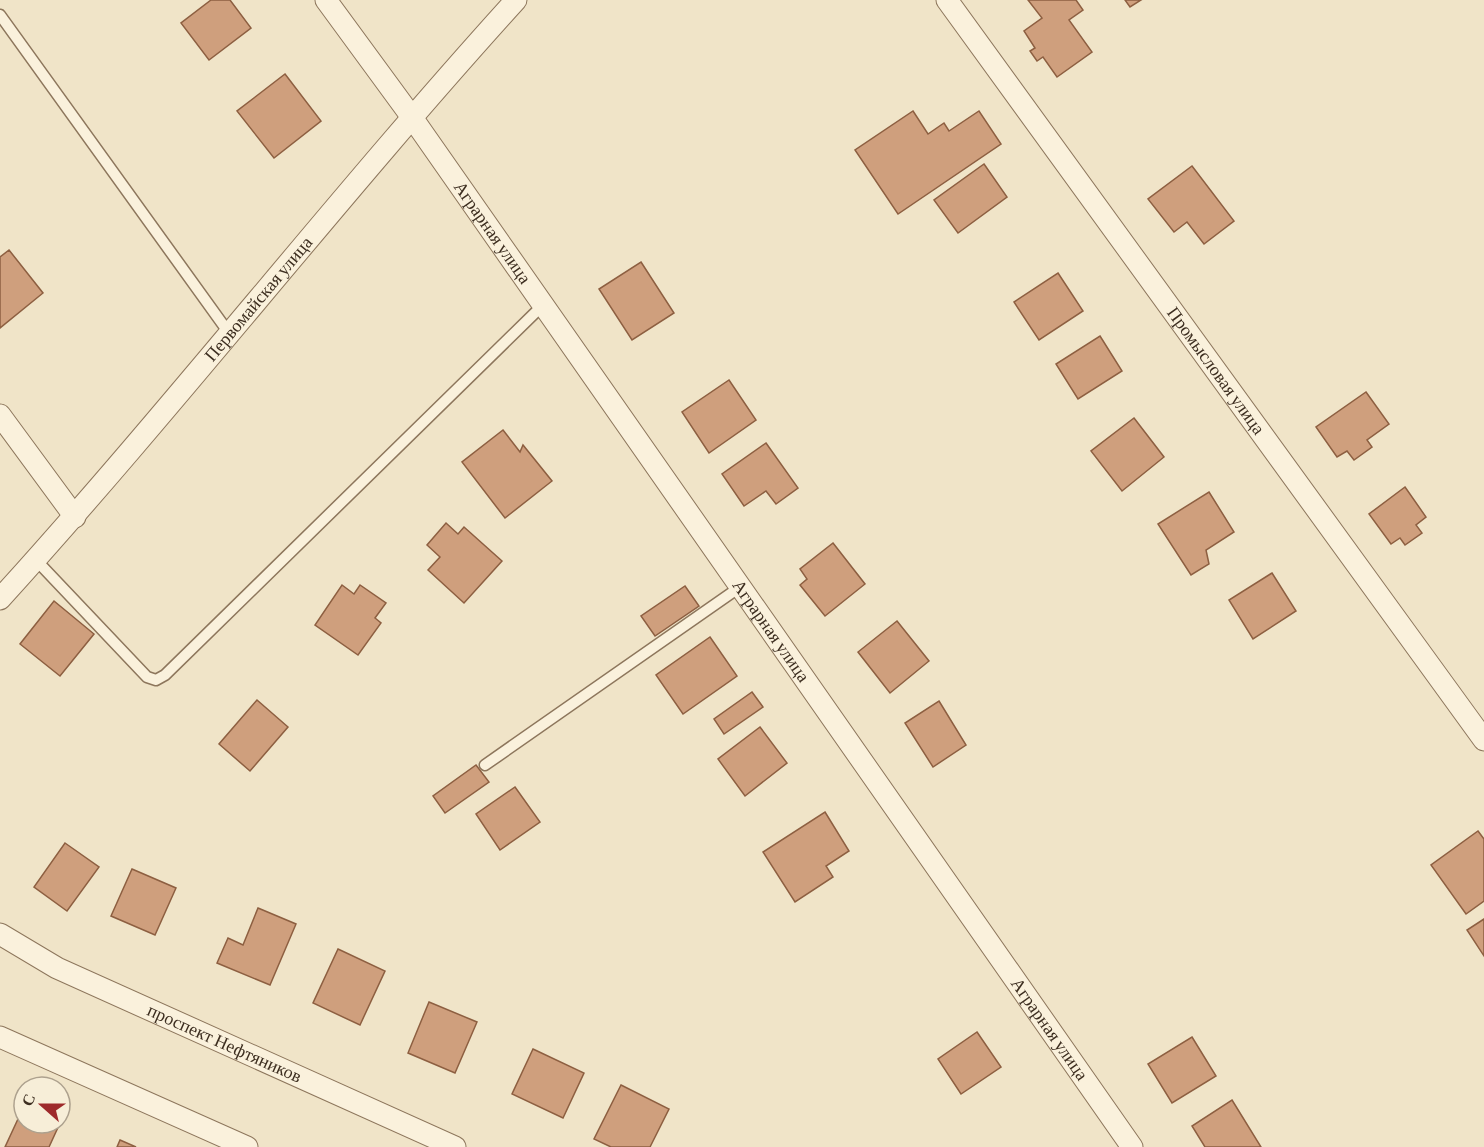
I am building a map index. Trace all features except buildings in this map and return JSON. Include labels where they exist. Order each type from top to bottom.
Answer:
[{"type":"street","name":"Аграрная улица","points":[[326,0],[411,116],[1132,1147]]},
{"type":"street","name":"Первомайская улица","points":[[0,600],[75,517],[411,116],[516,0]]},
{"type":"street","name":"Промысловая улица","points":[[947,0],[1484,740]]},
{"type":"street","points":[[0,415],[75,517]]},
{"type":"street","name":"проспект Нефтяников","points":[[0,934],[57,968],[455,1147]]},
{"type":"street","points":[[0,1037],[247,1147]]},
{"type":"lane","points":[[0,15],[229,333]]},
{"type":"lane","points":[[36,560],[147,677],[156,680],[165,675],[543,305]]},
{"type":"lane","points":[[485,765],[740,587]]}]
